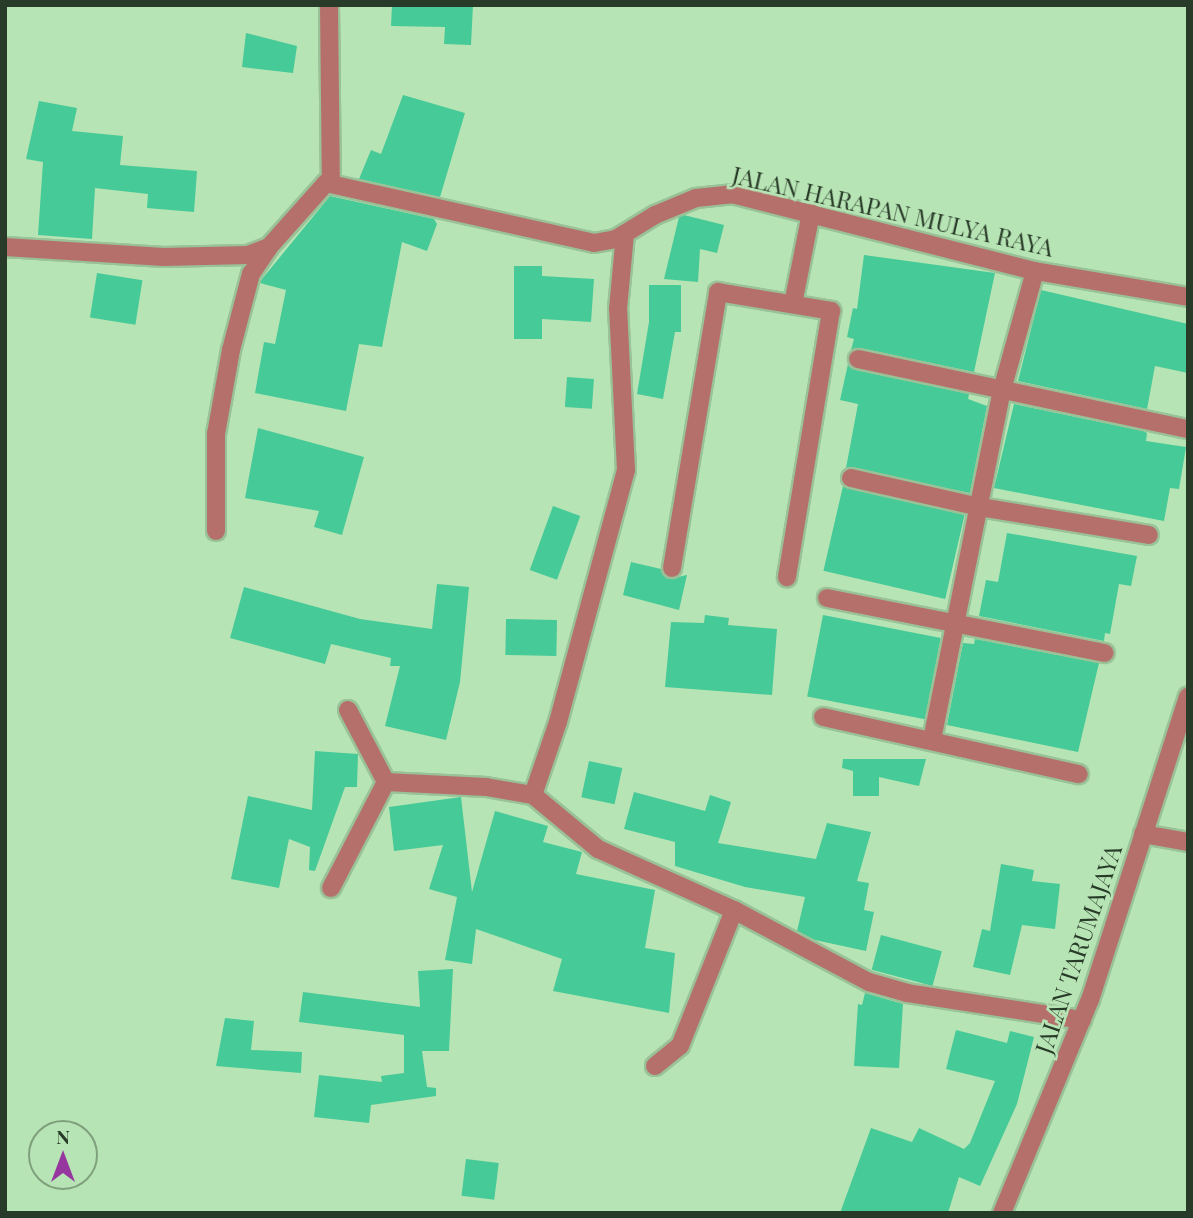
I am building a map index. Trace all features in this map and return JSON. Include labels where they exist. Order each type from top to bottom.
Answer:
[{"type":"street","points":[[216,531],[216,434],[231,350],[251,274],[269,247],[320,187],[331,183],[329,5]]},
{"type":"street","name":"JALAN HARAPAN MULYA RAYA","points":[[331,183],[561,238],[606,243],[655,215],[714,194],[811,213],[1035,271],[1188,297]]},
{"type":"street","points":[[793,304],[811,213]]},
{"type":"street","points":[[533,795],[558,722],[626,470],[618,309],[625,234]]},
{"type":"street","points":[[5,247],[164,257],[248,255],[269,247]]},
{"type":"street","points":[[932,740],[1002,390],[1035,271]]},
{"type":"street","points":[[672,568],[718,292],[831,311],[787,577]]},
{"type":"street","points":[[858,359],[1188,429]]},
{"type":"street","points":[[851,478],[980,507],[1149,535]]},
{"type":"street","points":[[827,597],[1105,653]]},
{"type":"street","name":"JALAN TARUMAJAYA","points":[[1002,1213],[1082,1020],[1188,696]]},
{"type":"street","points":[[348,709],[386,782]]},
{"type":"street","points":[[823,717],[1079,774]]},
{"type":"street","points":[[386,782],[486,787],[533,795],[598,849],[734,910],[869,982],[907,993],[1082,1020]]},
{"type":"street","points":[[331,888],[386,782]]},
{"type":"street","points":[[1143,834],[1188,842]]},
{"type":"street","points":[[655,1066],[680,1045],[734,910]]},
{"type":"building","points":[[392,5],[473,5],[471,45],[444,44],[445,27],[391,26]]},
{"type":"building","points":[[246,33],[297,46],[293,73],[242,67]]},
{"type":"building","points":[[403,95],[465,113],[440,197],[359,179],[371,150],[381,154]]},
{"type":"building","points":[[39,101],[77,108],[72,131],[123,136],[120,165],[197,171],[194,212],[147,208],[148,194],[95,188],[92,239],[38,235],[43,162],[26,159]]},
{"type":"building","points":[[330,196],[434,219],[437,224],[427,251],[402,242],[382,347],[359,344],[346,411],[255,393],[264,342],[275,344],[286,290],[260,283]]},
{"type":"building","points":[[684,215],[724,225],[717,253],[700,249],[698,282],[664,279],[679,217]]},
{"type":"building","points":[[864,255],[995,273],[974,372],[860,348],[851,350],[854,339],[847,337],[853,308],[857,309]]},
{"type":"building","points":[[514,266],[542,266],[542,276],[594,279],[591,322],[542,319],[542,339],[514,339]]},
{"type":"building","points":[[97,273],[142,280],[135,325],[90,317]]},
{"type":"building","points":[[649,285],[681,285],[681,332],[675,332],[663,399],[637,394],[649,322]]},
{"type":"building","points":[[1041,290],[1188,324],[1188,373],[1155,366],[1147,409],[1018,381]]},
{"type":"building","points":[[848,364],[856,370],[969,394],[968,399],[987,406],[970,493],[846,468],[858,404],[840,400]]},
{"type":"building","points":[[567,377],[594,379],[592,409],[565,407]]},
{"type":"building","points":[[1014,404],[1143,431],[1147,433],[1146,441],[1186,447],[1179,489],[1170,488],[1164,521],[994,488]]},
{"type":"building","points":[[258,428],[364,457],[342,535],[314,527],[319,511],[245,498]]},
{"type":"building","points":[[843,486],[965,514],[945,599],[823,571]]},
{"type":"building","points":[[553,506],[580,516],[557,580],[530,570]]},
{"type":"building","points":[[1007,533],[1137,556],[1131,586],[1119,584],[1110,634],[1105,633],[1104,641],[979,616],[986,580],[998,582]]},
{"type":"building","points":[[631,562],[661,569],[669,579],[687,575],[679,610],[623,595]]},
{"type":"building","points":[[437,584],[469,587],[460,682],[446,740],[385,726],[400,666],[390,666],[391,658],[331,644],[325,664],[230,638],[244,587],[360,619],[432,629]]},
{"type":"building","points":[[705,615],[729,618],[728,625],[777,629],[772,695],[665,687],[671,622],[704,623]]},
{"type":"building","points":[[823,615],[941,638],[925,719],[807,696]]},
{"type":"building","points":[[506,619],[557,620],[556,656],[505,655]]},
{"type":"building","points":[[975,639],[1099,663],[1078,752],[947,725],[963,643],[974,644]]},
{"type":"building","points":[[315,751],[358,754],[357,787],[345,787],[315,871],[309,870],[310,847],[289,839],[279,888],[231,879],[248,796],[312,810]]},
{"type":"building","points":[[843,759],[926,759],[919,786],[879,777],[879,796],[853,796],[853,771],[842,768]]},
{"type":"building","points":[[589,761],[622,768],[615,804],[581,797]]},
{"type":"building","points":[[634,792],[705,811],[710,795],[731,802],[718,843],[816,859],[827,823],[871,832],[857,881],[869,883],[864,910],[874,912],[866,951],[815,940],[797,931],[805,897],[745,887],[675,866],[675,842],[624,829]]},
{"type":"building","points":[[461,797],[472,892],[495,811],[548,826],[543,842],[582,852],[576,874],[655,890],[645,948],[675,953],[669,1013],[553,991],[562,959],[476,929],[472,964],[445,960],[457,897],[429,889],[443,845],[394,851],[389,807]]},
{"type":"building","points":[[1001,864],[1034,870],[1032,881],[1060,884],[1055,929],[1022,925],[1010,975],[973,967],[982,929],[990,931]]},
{"type":"building","points":[[881,935],[942,951],[933,986],[872,970]]},
{"type":"building","points":[[453,969],[449,1051],[422,1051],[427,1087],[436,1088],[436,1096],[371,1105],[369,1123],[314,1117],[319,1075],[382,1082],[381,1076],[404,1073],[404,1035],[299,1022],[303,992],[420,1007],[418,971]]},
{"type":"building","points":[[865,993],[903,1004],[899,1068],[854,1066],[858,1004],[862,1005]]},
{"type":"building","points":[[225,1018],[254,1021],[251,1050],[302,1052],[301,1073],[216,1066]]},
{"type":"building","points":[[956,1030],[1007,1043],[1010,1031],[1034,1037],[1017,1104],[980,1186],[959,1177],[948,1213],[840,1213],[871,1128],[912,1142],[919,1128],[964,1149],[970,1143],[995,1081],[946,1069]]},
{"type":"building","points":[[466,1159],[499,1163],[494,1200],[461,1196]]}]
